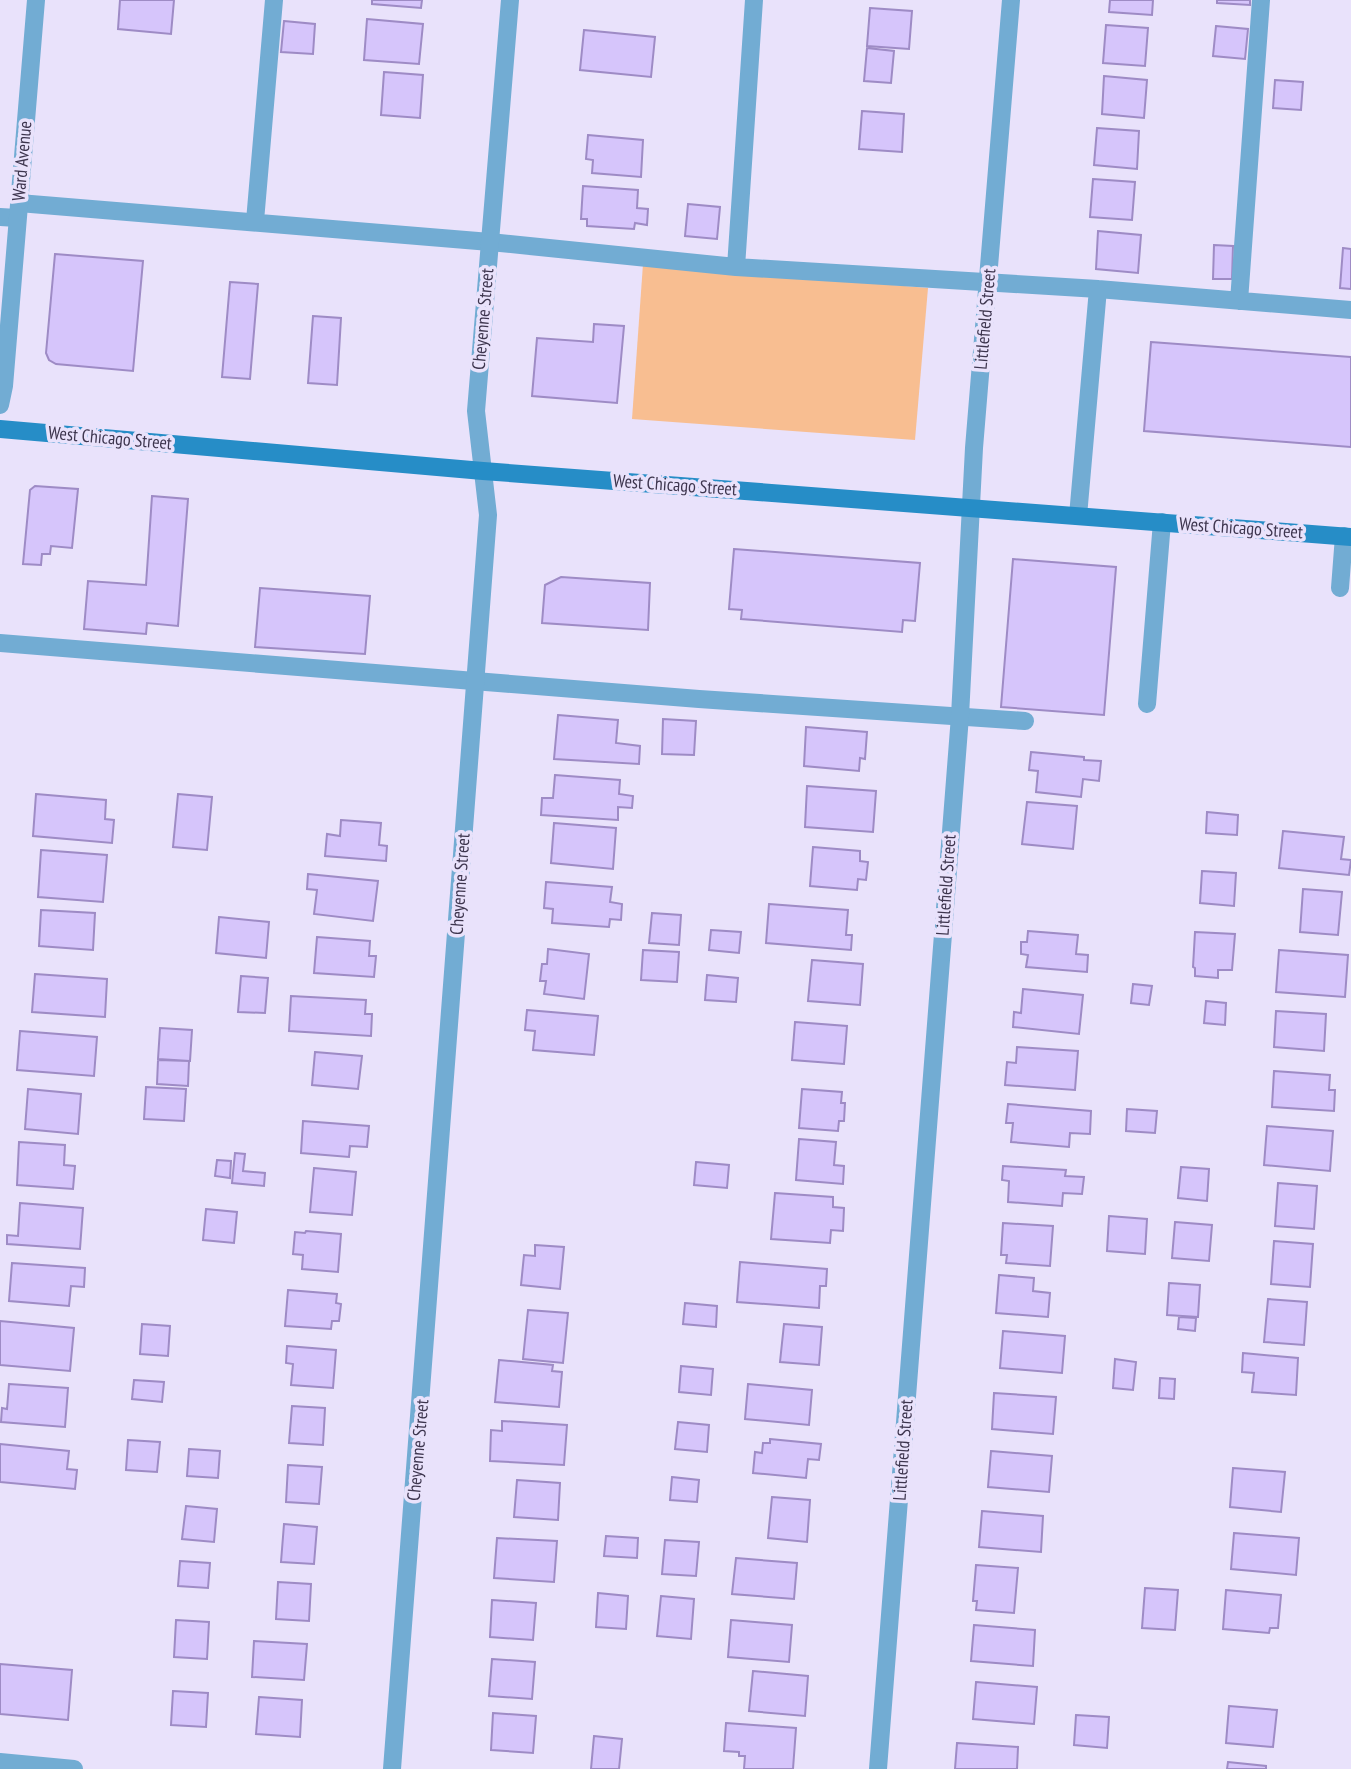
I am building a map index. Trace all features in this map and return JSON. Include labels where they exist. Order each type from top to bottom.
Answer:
[{"type":"street","name":"Ward Avenue","points":[[0,405],[5,377],[12,213],[36,0]]},
{"type":"street","points":[[255,221],[274,0]]},
{"type":"street","name":"Cheyenne Street","points":[[392,1769],[488,515],[476,411],[510,0]]},
{"type":"street","points":[[736,267],[754,0]]},
{"type":"street","name":"Littlefield Street","points":[[878,1769],[960,716],[974,448],[1011,0]]},
{"type":"street","points":[[1239,301],[1261,0]]},
{"type":"street","points":[[12,213],[255,221],[736,267],[1098,289],[1351,310]]},
{"type":"street","points":[[1078,516],[1098,289]]},
{"type":"street","name":"West Chicago Street","points":[[0,429],[483,471],[1348,536]]},
{"type":"street","points":[[1147,704],[1162,522]]},
{"type":"street","points":[[1340,588],[1348,536]]},
{"type":"street","points":[[0,643],[699,699],[1025,721]]},
{"type":"street","points":[[0,1762],[74,1769]]},
{"type":"shaded area","points":[[643,264],[928,288],[915,440],[632,419]]},
{"type":"building","points":[[120,0],[174,0],[171,34],[118,29]]},
{"type":"building","points":[[372,0],[422,0],[421,8],[372,4]]},
{"type":"building","points":[[1110,0],[1153,0],[1152,15],[1109,12]]},
{"type":"building","points":[[1217,0],[1250,0],[1250,5],[1217,3]]},
{"type":"building","points":[[870,8],[912,11],[909,49],[867,46]]},
{"type":"building","points":[[367,19],[423,24],[419,64],[364,60]]},
{"type":"building","points":[[284,21],[315,24],[313,54],[281,52]]},
{"type":"building","points":[[1106,25],[1148,28],[1145,66],[1103,63]]},
{"type":"building","points":[[1216,26],[1248,29],[1245,59],[1213,56]]},
{"type":"building","points":[[584,30],[655,37],[651,77],[580,70]]},
{"type":"building","points":[[867,48],[894,51],[891,83],[864,81]]},
{"type":"building","points":[[384,72],[423,75],[420,118],[381,115]]},
{"type":"building","points":[[1104,76],[1147,80],[1144,118],[1102,114]]},
{"type":"building","points":[[1275,80],[1303,82],[1301,110],[1273,108]]},
{"type":"building","points":[[862,111],[904,114],[902,152],[859,149]]},
{"type":"building","points":[[1097,128],[1139,131],[1137,169],[1094,165]]},
{"type":"building","points":[[588,135],[643,140],[641,177],[592,173],[593,160],[586,159]]},
{"type":"building","points":[[1093,179],[1135,182],[1132,220],[1090,217]]},
{"type":"building","points":[[583,186],[638,190],[637,208],[648,209],[647,225],[635,223],[634,229],[587,226],[587,219],[581,219]]},
{"type":"building","points":[[688,204],[720,207],[717,239],[685,236]]},
{"type":"building","points":[[1098,231],[1141,235],[1138,273],[1096,269]]},
{"type":"building","points":[[1214,245],[1233,246],[1232,279],[1213,279]]},
{"type":"building","points":[[1343,248],[1351,249],[1351,289],[1340,288]]},
{"type":"building","points":[[55,254],[143,261],[133,371],[56,364],[49,360],[46,353]]},
{"type":"building","points":[[230,282],[258,284],[250,379],[222,377]]},
{"type":"building","points":[[313,316],[341,318],[337,385],[308,383]]},
{"type":"building","points":[[594,324],[624,326],[617,403],[532,396],[537,338],[593,342]]},
{"type":"building","points":[[1151,342],[1351,357],[1351,447],[1144,431]]},
{"type":"building","points":[[35,486],[78,489],[72,548],[51,546],[50,554],[42,554],[41,565],[23,564],[30,490]]},
{"type":"building","points":[[152,496],[188,499],[178,626],[147,623],[146,634],[84,629],[88,581],[146,585]]},
{"type":"building","points":[[734,549],[920,563],[915,621],[903,620],[902,632],[741,619],[742,610],[729,609]]},
{"type":"building","points":[[1013,559],[1116,567],[1104,715],[1001,707]]},
{"type":"building","points":[[561,577],[650,583],[648,630],[542,623],[545,585]]},
{"type":"building","points":[[260,588],[370,596],[365,654],[255,647]]},
{"type":"building","points":[[558,715],[618,720],[616,743],[640,746],[639,764],[554,759]]},
{"type":"building","points":[[663,719],[696,721],[694,755],[662,754]]},
{"type":"building","points":[[806,727],[867,732],[865,759],[860,758],[859,771],[804,766]]},
{"type":"building","points":[[1031,752],[1101,761],[1099,781],[1083,779],[1081,797],[1036,792],[1038,771],[1029,770]]},
{"type":"building","points":[[555,775],[620,780],[619,794],[633,796],[632,808],[618,807],[618,820],[541,815],[542,798],[553,798]]},
{"type":"building","points":[[807,786],[876,791],[873,832],[805,827]]},
{"type":"building","points":[[36,794],[106,800],[105,819],[114,820],[112,843],[33,836]]},
{"type":"building","points":[[178,794],[212,797],[207,850],[173,847]]},
{"type":"building","points":[[1027,802],[1077,806],[1073,849],[1022,844]]},
{"type":"building","points":[[1207,812],[1238,815],[1237,835],[1206,833]]},
{"type":"building","points":[[341,820],[381,823],[379,845],[387,846],[386,861],[325,856],[327,834],[340,836]]},
{"type":"building","points":[[554,823],[616,828],[613,869],[551,863]]},
{"type":"building","points":[[1283,831],[1344,837],[1341,859],[1351,860],[1349,875],[1279,868]]},
{"type":"building","points":[[813,847],[860,851],[860,861],[868,862],[866,880],[858,879],[857,890],[810,886]]},
{"type":"building","points":[[41,850],[107,855],[103,902],[38,897]]},
{"type":"building","points":[[1202,871],[1236,873],[1234,906],[1200,903]]},
{"type":"building","points":[[308,874],[378,881],[373,921],[314,914],[317,890],[307,889]]},
{"type":"building","points":[[546,882],[612,887],[610,902],[622,904],[621,920],[610,919],[609,927],[552,923],[553,909],[544,908]]},
{"type":"building","points":[[1303,889],[1342,892],[1338,935],[1300,932]]},
{"type":"building","points":[[769,904],[848,910],[846,935],[852,935],[851,950],[766,943]]},
{"type":"building","points":[[41,910],[95,913],[93,950],[39,946]]},
{"type":"building","points":[[652,913],[681,915],[679,945],[649,943]]},
{"type":"building","points":[[219,917],[269,922],[266,958],[216,953]]},
{"type":"building","points":[[711,930],[741,932],[739,953],[709,950]]},
{"type":"building","points":[[1028,931],[1078,935],[1076,954],[1088,955],[1087,972],[1026,967],[1028,955],[1021,954],[1021,942],[1027,942]]},
{"type":"building","points":[[1195,932],[1235,934],[1232,970],[1218,970],[1218,978],[1195,976]]},
{"type":"building","points":[[317,937],[370,941],[369,956],[376,956],[374,977],[314,973]]},
{"type":"building","points":[[548,949],[589,954],[584,999],[544,994],[546,981],[540,981],[542,964],[547,964]]},
{"type":"building","points":[[643,950],[679,952],[677,982],[641,980]]},
{"type":"building","points":[[1279,950],[1348,955],[1345,997],[1276,992]]},
{"type":"building","points":[[812,960],[863,964],[860,1005],[808,1001]]},
{"type":"building","points":[[35,974],[107,979],[105,1017],[32,1012]]},
{"type":"building","points":[[707,975],[738,978],[736,1002],[705,1000]]},
{"type":"building","points":[[241,976],[268,978],[265,1013],[238,1012]]},
{"type":"building","points":[[1133,984],[1152,986],[1149,1005],[1131,1003]]},
{"type":"building","points":[[1023,989],[1083,995],[1079,1034],[1013,1027],[1014,1012],[1021,1013]]},
{"type":"building","points":[[291,996],[366,1000],[365,1014],[372,1014],[371,1036],[289,1031]]},
{"type":"building","points":[[1206,1001],[1226,1003],[1225,1025],[1204,1023]]},
{"type":"building","points":[[527,1010],[598,1016],[594,1055],[533,1050],[535,1031],[525,1030]]},
{"type":"building","points":[[1276,1011],[1326,1014],[1324,1051],[1274,1047]]},
{"type":"building","points":[[795,1022],[847,1026],[844,1064],[792,1060]]},
{"type":"building","points":[[160,1028],[192,1030],[190,1061],[158,1059]]},
{"type":"building","points":[[20,1031],[97,1037],[94,1076],[17,1070]]},
{"type":"building","points":[[1017,1047],[1078,1051],[1075,1090],[1005,1085],[1007,1062],[1016,1063]]},
{"type":"building","points":[[315,1052],[362,1056],[358,1089],[312,1085]]},
{"type":"building","points":[[158,1060],[189,1061],[188,1086],[157,1084]]},
{"type":"building","points":[[1274,1071],[1330,1075],[1329,1090],[1335,1090],[1334,1111],[1272,1107]]},
{"type":"building","points":[[146,1087],[186,1089],[184,1121],[144,1119]]},
{"type":"building","points":[[28,1089],[81,1094],[78,1134],[25,1129]]},
{"type":"building","points":[[802,1089],[842,1092],[841,1103],[845,1103],[844,1121],[839,1121],[838,1131],[799,1128]]},
{"type":"building","points":[[1008,1104],[1091,1111],[1090,1134],[1070,1133],[1069,1147],[1011,1142],[1013,1123],[1006,1123]]},
{"type":"building","points":[[1127,1109],[1157,1111],[1155,1133],[1126,1131]]},
{"type":"building","points":[[303,1121],[369,1126],[367,1147],[350,1146],[349,1157],[301,1153]]},
{"type":"building","points":[[1267,1126],[1333,1131],[1330,1171],[1264,1165]]},
{"type":"building","points":[[799,1139],[836,1142],[834,1165],[844,1166],[843,1184],[796,1180]]},
{"type":"building","points":[[19,1142],[65,1145],[64,1165],[75,1166],[73,1189],[17,1185]]},
{"type":"building","points":[[235,1153],[245,1154],[243,1171],[265,1173],[264,1186],[232,1183]]},
{"type":"building","points":[[217,1160],[231,1161],[230,1178],[215,1176]]},
{"type":"building","points":[[696,1162],[729,1165],[727,1188],[694,1185]]},
{"type":"building","points":[[1003,1166],[1066,1170],[1065,1176],[1084,1177],[1082,1194],[1063,1193],[1062,1206],[1008,1202],[1009,1181],[1002,1180]]},
{"type":"building","points":[[1181,1167],[1209,1169],[1207,1201],[1178,1198]]},
{"type":"building","points":[[314,1168],[356,1172],[352,1215],[310,1212]]},
{"type":"building","points":[[1278,1183],[1317,1186],[1314,1229],[1275,1226]]},
{"type":"building","points":[[775,1193],[833,1197],[833,1207],[844,1208],[843,1231],[831,1230],[830,1243],[771,1239]]},
{"type":"building","points":[[20,1203],[83,1208],[80,1249],[7,1244],[7,1235],[18,1236]]},
{"type":"building","points":[[206,1209],[237,1212],[234,1243],[203,1240]]},
{"type":"building","points":[[1109,1216],[1147,1219],[1145,1254],[1107,1251]]},
{"type":"building","points":[[1175,1222],[1212,1225],[1209,1261],[1172,1258]]},
{"type":"building","points":[[1003,1223],[1053,1226],[1050,1266],[1006,1263],[1007,1255],[1001,1255]]},
{"type":"building","points":[[295,1232],[341,1234],[338,1272],[302,1269],[303,1255],[293,1254]]},
{"type":"building","points":[[1274,1241],[1313,1244],[1310,1287],[1271,1284]]},
{"type":"building","points":[[535,1245],[564,1247],[560,1289],[521,1285],[524,1255],[535,1256]]},
{"type":"building","points":[[740,1262],[827,1269],[826,1286],[820,1286],[819,1308],[737,1302]]},
{"type":"building","points":[[12,1263],[85,1268],[84,1287],[71,1286],[69,1306],[9,1301]]},
{"type":"building","points":[[999,1275],[1034,1278],[1033,1291],[1050,1293],[1048,1317],[996,1313]]},
{"type":"building","points":[[1169,1283],[1200,1285],[1198,1317],[1167,1315]]},
{"type":"building","points":[[288,1290],[337,1294],[336,1303],[341,1304],[339,1321],[332,1321],[331,1329],[285,1326]]},
{"type":"building","points":[[1268,1299],[1307,1302],[1304,1345],[1264,1342]]},
{"type":"building","points":[[685,1303],[717,1306],[716,1327],[683,1324]]},
{"type":"building","points":[[528,1310],[568,1313],[563,1363],[523,1359]]},
{"type":"building","points":[[1179,1317],[1196,1318],[1195,1331],[1178,1329]]},
{"type":"building","points":[[0,1321],[74,1328],[70,1371],[0,1365]]},
{"type":"building","points":[[142,1324],[170,1326],[168,1356],[140,1354]]},
{"type":"building","points":[[784,1324],[822,1327],[819,1365],[780,1362]]},
{"type":"building","points":[[1003,1331],[1065,1336],[1062,1373],[1000,1368]]},
{"type":"building","points":[[287,1346],[336,1350],[333,1388],[291,1385],[293,1364],[286,1363]]},
{"type":"building","points":[[1243,1353],[1298,1358],[1296,1395],[1252,1392],[1254,1373],[1242,1372]]},
{"type":"building","points":[[1115,1359],[1136,1362],[1133,1390],[1113,1388]]},
{"type":"building","points":[[499,1360],[553,1365],[552,1371],[562,1372],[559,1407],[495,1402]]},
{"type":"building","points":[[681,1366],[713,1369],[711,1395],[679,1392]]},
{"type":"building","points":[[1160,1378],[1175,1379],[1174,1399],[1159,1398]]},
{"type":"building","points":[[134,1380],[164,1382],[162,1402],[132,1399]]},
{"type":"building","points":[[9,1384],[68,1388],[65,1427],[1,1422],[2,1408],[7,1409]]},
{"type":"building","points":[[748,1384],[812,1390],[809,1425],[745,1419]]},
{"type":"building","points":[[994,1393],[1056,1397],[1053,1434],[992,1429]]},
{"type":"building","points":[[292,1406],[325,1408],[323,1445],[289,1443]]},
{"type":"building","points":[[502,1421],[567,1425],[564,1465],[490,1461],[491,1430],[502,1431]]},
{"type":"building","points":[[678,1422],[709,1425],[707,1452],[675,1449]]},
{"type":"building","points":[[770,1439],[821,1444],[819,1460],[808,1459],[806,1478],[753,1473],[755,1452],[762,1453],[763,1443],[770,1443]]},
{"type":"building","points":[[128,1440],[160,1442],[157,1472],[126,1470]]},
{"type":"building","points":[[0,1444],[69,1451],[67,1469],[77,1470],[75,1489],[0,1482]]},
{"type":"building","points":[[189,1449],[220,1451],[218,1478],[187,1476]]},
{"type":"building","points":[[991,1451],[1052,1456],[1049,1492],[988,1487]]},
{"type":"building","points":[[288,1465],[322,1467],[319,1504],[286,1502]]},
{"type":"building","points":[[1233,1468],[1285,1472],[1281,1512],[1230,1507]]},
{"type":"building","points":[[672,1477],[699,1480],[697,1502],[670,1500]]},
{"type":"building","points":[[517,1480],[560,1483],[558,1520],[514,1517]]},
{"type":"building","points":[[772,1497],[810,1500],[807,1542],[768,1538]]},
{"type":"building","points":[[186,1506],[217,1509],[214,1542],[182,1539]]},
{"type":"building","points":[[982,1511],[1043,1516],[1041,1552],[979,1547]]},
{"type":"building","points":[[284,1524],[317,1527],[314,1564],[281,1562]]},
{"type":"building","points":[[1234,1533],[1299,1538],[1296,1575],[1231,1569]]},
{"type":"building","points":[[606,1536],[638,1538],[637,1558],[604,1556]]},
{"type":"building","points":[[497,1538],[557,1541],[554,1582],[494,1578]]},
{"type":"building","points":[[665,1540],[699,1542],[696,1576],[662,1574]]},
{"type":"building","points":[[736,1558],[797,1563],[794,1599],[732,1594]]},
{"type":"building","points":[[180,1561],[210,1563],[208,1588],[178,1586]]},
{"type":"building","points":[[976,1565],[1018,1568],[1014,1613],[976,1610],[977,1601],[973,1601]]},
{"type":"building","points":[[278,1582],[311,1584],[309,1621],[276,1619]]},
{"type":"building","points":[[1145,1588],[1178,1590],[1175,1630],[1142,1628]]},
{"type":"building","points":[[1226,1590],[1281,1595],[1278,1628],[1270,1628],[1269,1633],[1223,1629]]},
{"type":"building","points":[[598,1593],[628,1596],[626,1629],[596,1627]]},
{"type":"building","points":[[661,1596],[694,1599],[691,1639],[657,1636]]},
{"type":"building","points":[[492,1600],[536,1603],[533,1640],[490,1637]]},
{"type":"building","points":[[176,1620],[209,1622],[207,1659],[174,1657]]},
{"type":"building","points":[[731,1620],[792,1625],[789,1662],[728,1657]]},
{"type":"building","points":[[974,1625],[1035,1630],[1033,1666],[971,1661]]},
{"type":"building","points":[[254,1641],[307,1644],[304,1680],[252,1677]]},
{"type":"building","points":[[492,1659],[535,1662],[532,1699],[489,1696]]},
{"type":"building","points":[[0,1664],[72,1670],[68,1720],[0,1714]]},
{"type":"building","points":[[753,1671],[808,1676],[805,1716],[749,1711]]},
{"type":"building","points":[[976,1682],[1037,1687],[1034,1724],[973,1719]]},
{"type":"building","points":[[173,1691],[208,1693],[206,1727],[171,1725]]},
{"type":"building","points":[[259,1697],[302,1700],[300,1737],[256,1734]]},
{"type":"building","points":[[1229,1706],[1277,1710],[1273,1747],[1226,1743]]},
{"type":"building","points":[[493,1713],[536,1716],[533,1753],[491,1750]]},
{"type":"building","points":[[1076,1715],[1109,1717],[1107,1748],[1074,1745]]},
{"type":"building","points":[[726,1723],[796,1728],[793,1769],[744,1769],[745,1756],[739,1756],[739,1752],[724,1751]]},
{"type":"building","points":[[594,1736],[622,1739],[619,1769],[591,1769]]},
{"type":"building","points":[[957,1743],[1018,1747],[1017,1769],[955,1769]]},
{"type":"building","points":[[1228,1762],[1266,1766],[1266,1769],[1227,1769]]}]
